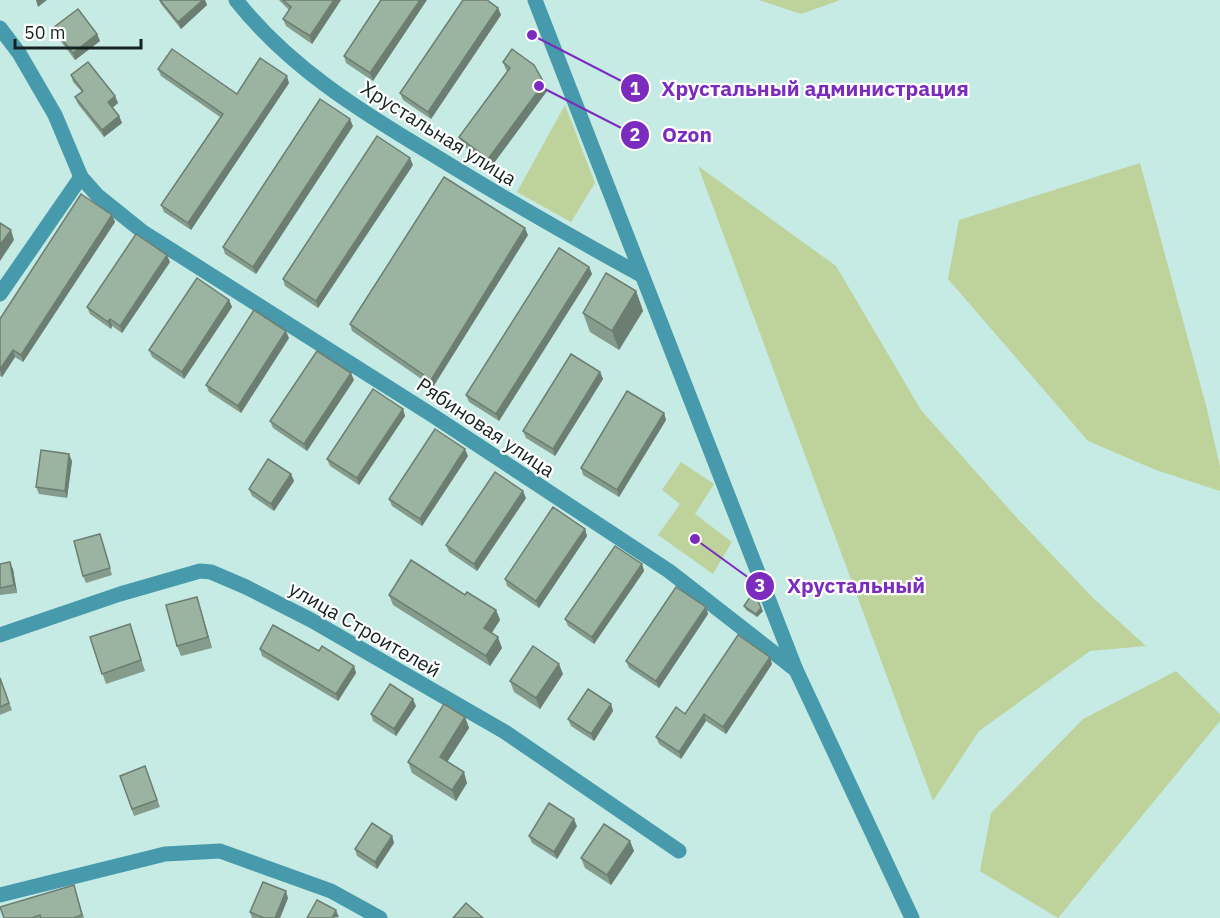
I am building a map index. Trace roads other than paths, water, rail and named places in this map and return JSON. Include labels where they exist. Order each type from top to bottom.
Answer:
[{"type":"street","name":"Хрустальная улица","points":[[236,0],[281,50],[346,100],[514,205],[640,275]]},
{"type":"street","points":[[535,0],[640,275],[796,670],[912,918]]},
{"type":"street","points":[[0,28],[19,53],[55,115],[81,177],[0,294]]},
{"type":"street","name":"Рябиновая улица","points":[[81,177],[97,195],[143,232],[432,415],[669,571],[796,670]]},
{"type":"street","name":"улица Строителей","points":[[0,635],[120,594],[200,571],[211,572],[311,620],[505,732],[679,851]]},
{"type":"street","points":[[0,895],[165,854],[220,851],[331,891],[380,918]]},
{"type":"place","name":"Хрустальный администрация","points":[[532,35]]},
{"type":"place","name":"Ozon","points":[[539,86]]},
{"type":"place","name":"Хрустальный","points":[[695,539]]}]
